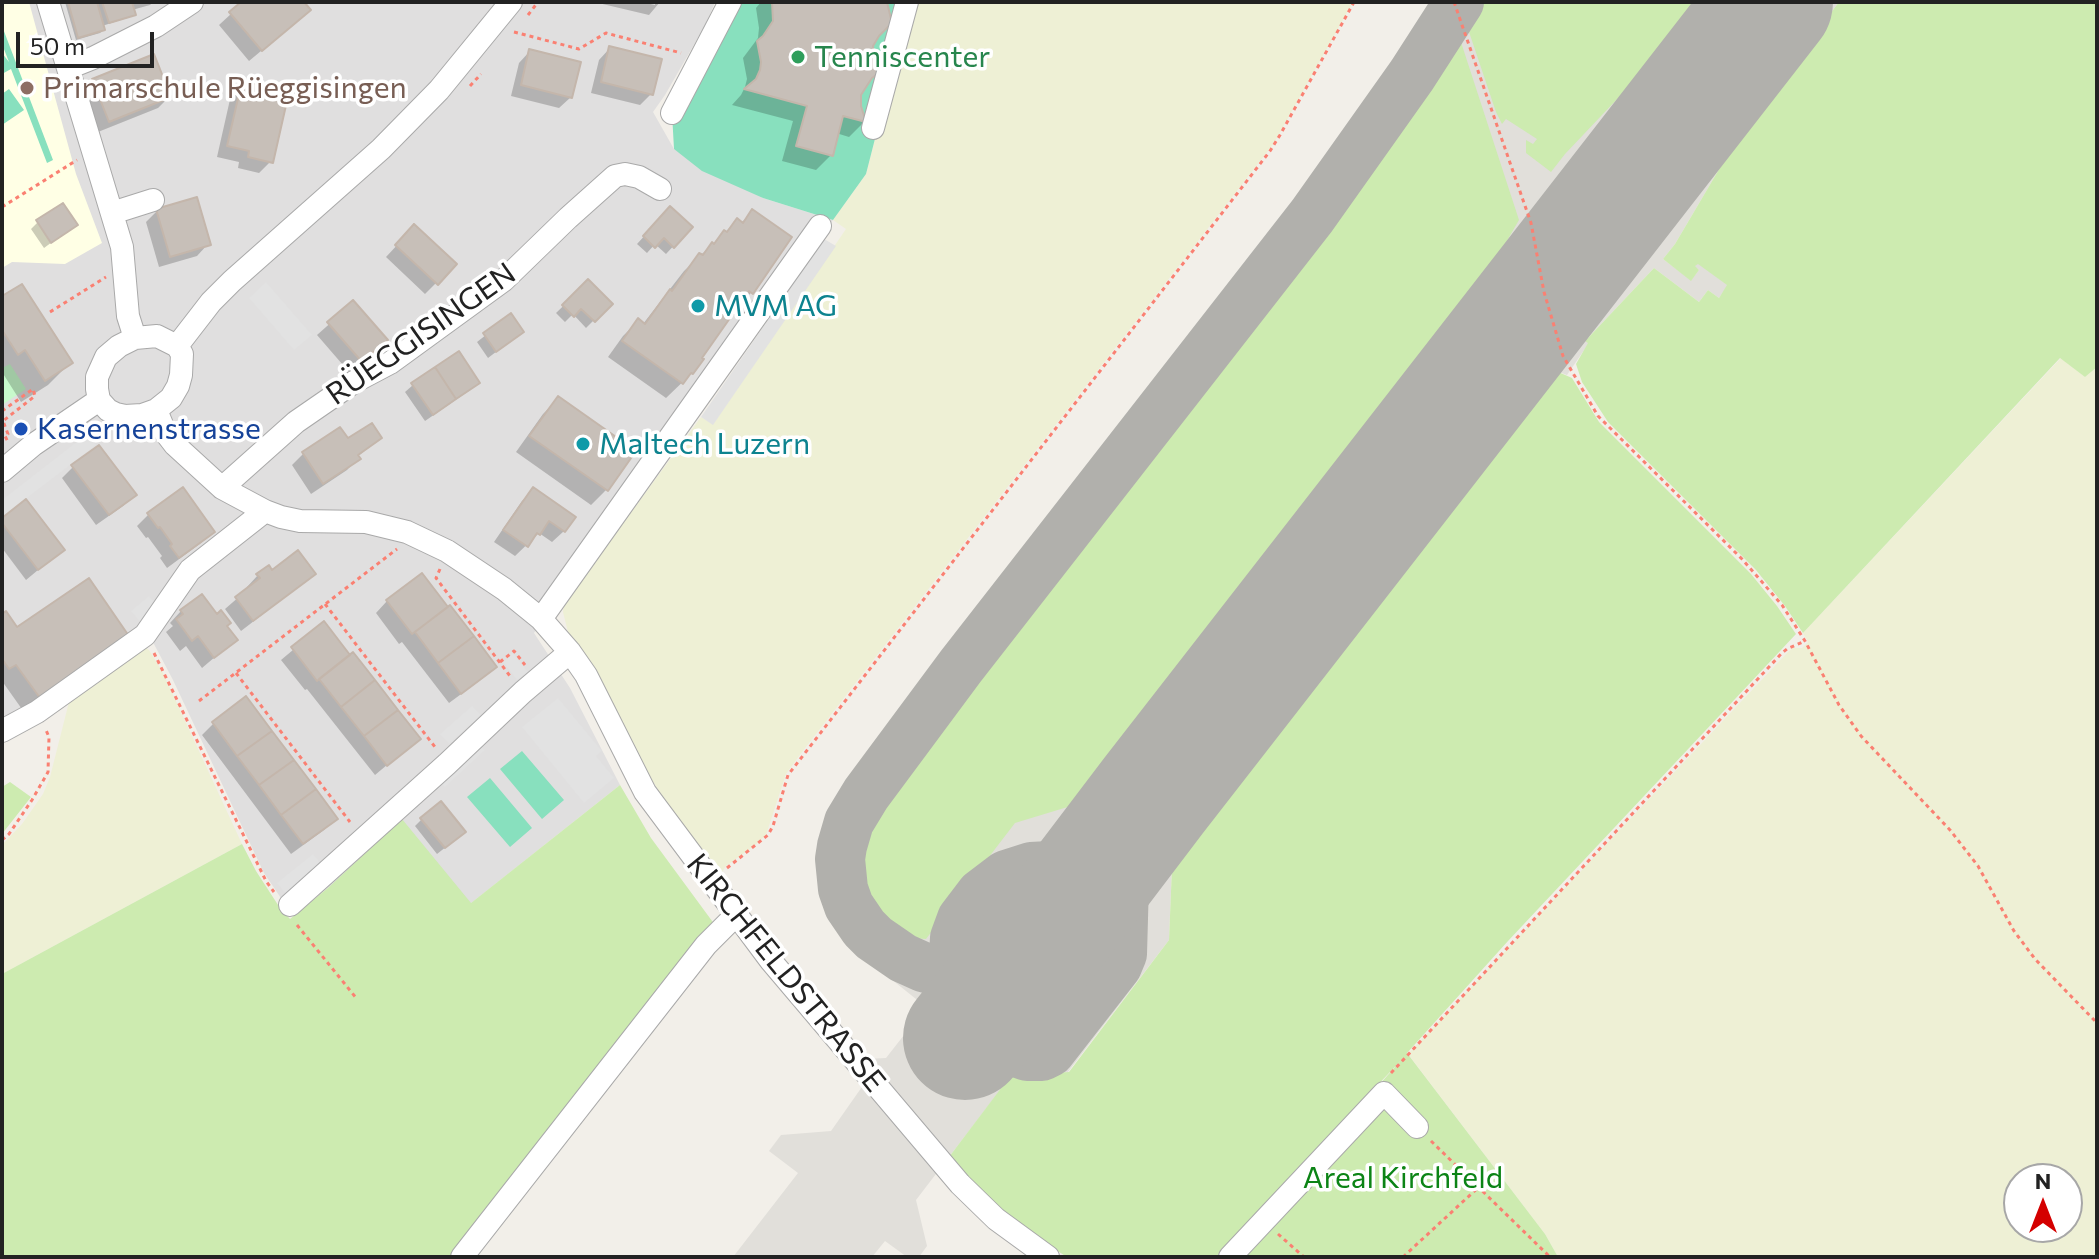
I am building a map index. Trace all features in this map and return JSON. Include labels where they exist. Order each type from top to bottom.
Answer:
[{"type":"street","points":[[48,2],[122,247],[128,316],[135,338]]},
{"type":"street","points":[[68,68],[156,26],[192,2]]},
{"type":"street","points":[[177,346],[211,302],[232,281],[381,149],[439,90],[511,2]]},
{"type":"street","points":[[672,113],[730,2]]},
{"type":"street","points":[[873,128],[907,2]]},
{"type":"street","name":"RÜEGGISINGEN","points":[[222,488],[296,422],[354,382],[390,363],[504,280],[615,176],[625,174],[639,177],[660,189]]},
{"type":"street","points":[[112,213],[153,200]]},
{"type":"street","points":[[541,619],[820,226]]},
{"type":"street","points":[[157,336],[177,346],[182,354],[178,386],[171,398],[156,410],[125,416],[108,410],[99,400],[97,377],[106,357],[119,346],[135,338],[157,336]]},
{"type":"street","points":[[2,471],[33,445],[99,400]]},
{"type":"street","name":"KIRCHFELDSTRASSE","points":[[156,410],[165,432],[175,445],[222,488],[265,511],[300,521],[366,522],[407,532],[447,551],[504,589],[541,619],[586,675],[645,792],[779,971],[951,1173],[996,1219],[1048,1257]]},
{"type":"street","points":[[2,731],[37,712],[145,635],[190,570],[265,511]]},
{"type":"street","points":[[285,905],[570,652]]},
{"type":"street","points":[[462,1257],[706,945],[736,915]]},
{"type":"street","points":[[1230,1257],[1384,1093],[1417,1127]]},
{"type":"path","points":[[713,882],[768,835],[788,775],[1270,151],[1354,2]]},
{"type":"path","points":[[1454,2],[1531,223],[1544,292],[1563,356],[1598,416],[1742,559],[1782,605],[1839,705],[1861,736],[1950,830],[1978,866],[2014,931],[2035,959],[2097,1023]]},
{"type":"path","points":[[514,32],[579,49],[606,33],[693,56]]},
{"type":"path","points":[[2,207],[84,157]]},
{"type":"path","points":[[50,312],[112,272]]},
{"type":"path","points":[[2,411],[33,389],[35,396],[3,421],[8,434],[3,434],[8,442]]},
{"type":"path","points":[[199,701],[397,549],[407,532]]},
{"type":"path","points":[[447,551],[436,578],[517,685]]},
{"type":"path","points":[[325,604],[441,756]]},
{"type":"path","points":[[145,635],[266,881],[357,999]]},
{"type":"path","points":[[1387,1078],[1782,653],[1805,641]]},
{"type":"path","points":[[500,662],[514,651],[530,672]]},
{"type":"path","points":[[236,673],[349,821]]},
{"type":"path","points":[[2,840],[32,800],[48,772],[49,737],[37,712]]},
{"type":"path","points":[[1417,1127],[1550,1257]]},
{"type":"path","points":[[1403,1257],[1495,1172]]},
{"type":"path","points":[[1263,1221],[1304,1257]]},
{"type":"shaded area","points":[[2,2],[715,2],[707,22],[653,112],[674,149],[763,198],[833,220],[534,633],[570,688],[620,785],[470,904],[329,887],[293,916],[264,873],[146,629],[2,726]]},
{"type":"shaded area","name":"Primarschule Rüeggisingen","points":[[2,2],[29,2],[76,174],[102,243],[65,264],[12,262],[2,268]]},
{"type":"shaded area","points":[[910,2],[1353,2],[1274,143],[799,756],[786,774],[766,835],[722,872],[678,821],[640,761],[586,657],[568,632],[564,604],[701,417],[713,424],[846,229],[833,220],[866,174]]},
{"type":"shaded area","points":[[1437,2],[1839,2],[1741,132],[1663,259],[1691,280],[1699,270],[1694,266],[1698,263],[1728,285],[1719,298],[1708,290],[1699,302],[1654,268],[1588,338],[1589,343],[1567,375],[1556,371],[1172,867],[1169,940],[1068,1072],[1011,1076],[916,1200],[927,1246],[919,1257],[907,1257],[885,1241],[872,1257],[733,1257],[798,1173],[769,1151],[781,1135],[831,1131],[864,1084],[866,1059],[886,1058],[926,1007],[856,951],[823,898],[818,874],[821,849],[831,815],[847,787],[868,770],[1352,141],[1438,13]]},
{"type":"shaded area","points":[[824,239],[836,246],[713,425],[701,417]]},
{"type":"shaded area","points":[[266,282],[312,335],[294,350],[249,298]]},
{"type":"shaded area","points":[[2061,358],[2085,377],[2097,367],[2097,1257],[1558,1257],[1545,1234],[1408,1054],[1788,652],[1793,648],[1802,648],[1808,642],[1803,633]]},
{"type":"shaded area","points":[[87,434],[96,445],[2,517],[2,500]]},
{"type":"shaded area","points":[[149,596],[159,608],[141,623],[131,611]]},
{"type":"shaded area","points":[[142,645],[149,650],[162,671],[242,844],[2,974],[2,845],[22,824],[43,794],[69,702]]},
{"type":"shaded area","points":[[513,653],[528,672],[517,680],[503,662]]},
{"type":"shaded area","points":[[558,698],[602,751],[596,756],[614,778],[584,803],[522,727]]},
{"type":"shaded area","points":[[472,706],[481,715],[449,744],[440,734]]},
{"type":"shaded area","points":[[480,746],[485,750],[445,787],[441,783]]},
{"type":"shaded area","points":[[313,854],[322,865],[286,894],[277,883]]},
{"type":"green space","name":"Tenniscenter","points":[[730,2],[910,2],[866,174],[833,220],[763,198],[702,171],[674,149],[672,113]]},
{"type":"green space","points":[[1476,2],[1702,2],[1655,63],[1638,77],[1551,172],[1526,153],[1526,140],[1533,144],[1537,139],[1506,119],[1502,124],[1496,112],[1465,20]]},
{"type":"green space","points":[[1839,2],[2097,2],[2097,367],[2085,377],[2060,358],[1803,633],[1756,570],[1608,422],[1582,382],[1576,364],[1588,343],[1585,341],[1654,268],[1699,302],[1708,290],[1719,298],[1727,285],[1698,264],[1695,266],[1699,270],[1691,281],[1663,259],[1741,132]]},
{"type":"green space","points":[[2,26],[53,160],[47,163],[11,69],[2,74],[2,53],[9,62],[2,44]]},
{"type":"green space","points":[[1458,33],[1519,220],[1485,282],[1084,802],[1015,823],[926,939],[914,938],[897,929],[871,906],[857,874],[858,837],[865,819],[1396,129]]},
{"type":"green space","points":[[9,89],[24,110],[2,125],[2,94]]},
{"type":"green space","points":[[10,364],[26,389],[2,405],[2,368]]},
{"type":"green space","name":"Areal Kirchfeld","points":[[1556,371],[1572,378],[1599,422],[1751,574],[1796,634],[1407,1053],[1545,1234],[1558,1257],[1224,1257],[1405,1056],[1216,1257],[1067,1257],[1029,1233],[991,1201],[949,1157],[1011,1075],[1069,1072],[1169,940],[1172,867]]},
{"type":"green space","points":[[522,751],[564,800],[542,819],[500,769]]},
{"type":"green space","points":[[490,778],[532,828],[510,847],[467,797]]},
{"type":"green space","points":[[10,782],[31,797],[2,834],[2,787]]},
{"type":"green space","points":[[620,785],[651,838],[715,925],[458,1257],[2,1257],[2,974],[242,844],[256,871],[290,919],[402,819],[471,903]]},
{"type":"building","points":[[68,2],[97,2],[105,30],[78,38]]},
{"type":"building","points":[[102,2],[132,2],[136,15],[109,23]]},
{"type":"building","points":[[241,2],[304,2],[311,10],[262,51],[229,12]]},
{"type":"building","points":[[772,2],[887,2],[892,23],[873,46],[879,73],[861,95],[866,122],[843,116],[833,156],[796,146],[807,106],[744,89],[756,79],[760,70],[757,41],[773,21]]},
{"type":"building","points":[[609,46],[662,59],[653,95],[601,82]]},
{"type":"building","points":[[529,49],[581,62],[572,98],[521,85]]},
{"type":"building","points":[[154,54],[171,97],[109,122],[92,79]]},
{"type":"building","points":[[242,81],[289,92],[273,163],[248,157],[249,151],[227,146]]},
{"type":"building","points":[[197,197],[211,245],[170,257],[156,209]]},
{"type":"building","points":[[63,203],[78,225],[51,243],[36,220]]},
{"type":"building","points":[[670,206],[693,227],[674,248],[664,238],[655,248],[643,236]]},
{"type":"building","name":"MVM AG","points":[[752,209],[792,237],[753,294],[749,291],[704,359],[683,384],[622,341],[638,318],[645,324],[699,253],[703,255],[737,218],[743,223]]},
{"type":"building","points":[[414,224],[457,264],[438,285],[395,245]]},
{"type":"building","points":[[588,279],[613,304],[595,322],[581,309],[574,317],[562,305]]},
{"type":"building","points":[[22,284],[73,363],[45,381],[25,350],[18,355],[2,330],[2,296]]},
{"type":"building","points":[[353,300],[388,340],[362,362],[327,322]]},
{"type":"building","points":[[511,313],[524,332],[496,352],[483,333]]},
{"type":"building","points":[[459,351],[480,383],[456,399],[435,367]]},
{"type":"building","points":[[435,367],[456,399],[433,415],[411,383]]},
{"type":"building","name":"Maltech Luzern","points":[[558,396],[636,451],[608,491],[529,436]]},
{"type":"building","points":[[372,423],[382,438],[358,455],[361,459],[323,484],[302,452],[340,427],[348,438]]},
{"type":"building","points":[[99,445],[137,495],[109,515],[71,465]]},
{"type":"building","points":[[183,487],[215,532],[179,558],[160,527],[147,513]]},
{"type":"building","points":[[533,487],[576,517],[565,532],[549,521],[528,547],[503,530]]},
{"type":"building","points":[[26,499],[65,550],[38,570],[2,523],[2,518]]},
{"type":"building","points":[[298,550],[316,574],[253,621],[235,597],[260,578],[256,574],[269,565],[272,570]]},
{"type":"building","points":[[422,573],[448,607],[412,634],[386,600]]},
{"type":"building","points":[[89,578],[131,639],[40,698],[16,665],[9,669],[2,659],[2,614],[6,611],[17,627]]},
{"type":"building","points":[[202,594],[217,614],[221,610],[231,623],[227,626],[238,640],[214,658],[198,636],[192,641],[176,619],[183,614],[180,610]]},
{"type":"building","points":[[450,605],[474,636],[438,663],[415,632]]},
{"type":"building","points":[[324,621],[350,655],[317,681],[291,647]]},
{"type":"building","points":[[474,636],[497,667],[461,694],[438,663]]},
{"type":"building","points":[[353,652],[375,680],[341,707],[319,679]]},
{"type":"building","points":[[375,680],[398,710],[364,736],[341,707]]},
{"type":"building","points":[[246,696],[272,731],[237,756],[212,722]]},
{"type":"building","points":[[398,710],[421,739],[387,766],[364,736]]},
{"type":"building","points":[[272,731],[294,760],[259,785],[237,756]]},
{"type":"building","points":[[294,760],[316,789],[281,815],[259,785]]},
{"type":"building","points":[[316,789],[338,819],[303,844],[281,815]]},
{"type":"building","points":[[441,801],[466,832],[445,848],[420,818]]},
{"type":"taxiway","points":[[1053,928],[1011,959],[990,968],[942,972],[903,958],[874,938],[849,906],[843,889],[840,859],[849,822],[866,794],[961,666],[1312,216],[1412,75],[1459,2]]},
{"type":"taxiway","points":[[1111,851],[1103,859],[1088,864],[1031,867],[1006,875],[981,894],[962,919],[955,938],[955,984],[975,1025],[991,1040],[1027,1056],[1042,1056],[1050,1052],[1117,966],[1122,954],[1125,847],[1132,824]]},
{"type":"runway","points":[[965,1038],[1771,2]]},
{"type":"place","name":"Tenniscenter","points":[[798,57]]},
{"type":"place","name":"Primarschule Rüeggisingen","points":[[27,88]]},
{"type":"place","name":"MVM AG","points":[[698,306]]},
{"type":"place","name":"Kasernenstrasse","points":[[21,429]]},
{"type":"place","name":"Maltech Luzern","points":[[583,444]]}]
